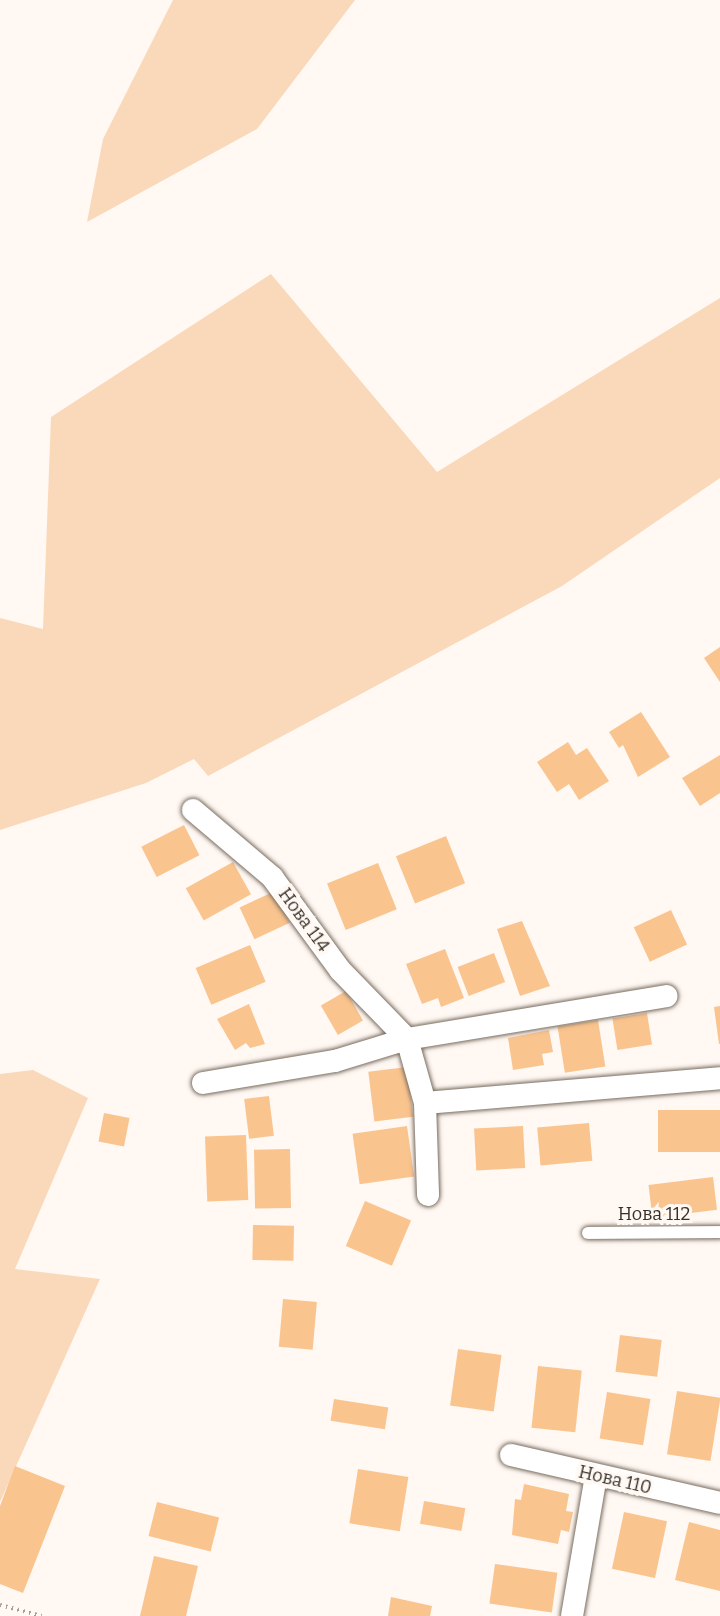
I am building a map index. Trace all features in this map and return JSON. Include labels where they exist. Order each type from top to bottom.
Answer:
[{"type":"street","name":"Нова 114","points":[[193,810],[272,877],[340,970],[407,1039],[425,1103],[428,1196]]},
{"type":"street","points":[[203,1083],[334,1060],[407,1039],[666,996]]},
{"type":"street","points":[[425,1103],[720,1078]]},
{"type":"street","name":"Нова 110","points":[[511,1455],[720,1503]]},
{"type":"street","points":[[572,1616],[596,1476]]},
{"type":"lane","name":"Нова 112","points":[[588,1233],[720,1232]]},
{"type":"path","points":[[0,1605],[42,1616]]},
{"type":"shaded area","points":[[173,0],[355,0],[257,129],[87,222],[103,139]]},
{"type":"shaded area","points":[[271,274],[437,472],[720,298],[720,478],[562,586],[208,776],[194,759],[146,783],[0,830],[0,618],[43,629],[51,417]]},
{"type":"shaded area","points":[[33,1070],[88,1098],[15,1269],[100,1279],[0,1502],[0,1074]]},
{"type":"building","points":[[720,647],[720,682],[704,658]]},
{"type":"building","points":[[641,712],[670,757],[638,777],[623,745],[619,748],[609,732]]},
{"type":"building","points":[[568,742],[576,755],[587,748],[609,781],[579,800],[569,784],[557,792],[537,762]]},
{"type":"building","points":[[720,755],[720,793],[700,806],[682,778]]},
{"type":"building","points":[[184,825],[199,855],[157,877],[141,847]]},
{"type":"building","points":[[446,836],[465,883],[415,904],[396,856]]},
{"type":"building","points":[[233,862],[251,894],[204,921],[186,888]]},
{"type":"building","points":[[378,863],[397,909],[346,930],[327,884]]},
{"type":"building","points":[[275,891],[290,923],[254,939],[240,907]]},
{"type":"building","points":[[671,910],[687,944],[650,962],[634,927]]},
{"type":"building","points":[[522,921],[550,986],[520,996],[497,929]]},
{"type":"building","points":[[250,945],[266,982],[211,1005],[196,968]]},
{"type":"building","points":[[445,949],[464,998],[441,1007],[438,998],[422,1004],[406,964]]},
{"type":"building","points":[[494,953],[505,982],[469,996],[458,967]]},
{"type":"building","points":[[346,991],[363,1020],[338,1035],[321,1005]]},
{"type":"building","points":[[249,1004],[265,1044],[250,1048],[246,1043],[235,1050],[217,1019]]},
{"type":"building","points":[[720,1006],[720,1044],[719,1044],[714,1007]]},
{"type":"building","points":[[647,1013],[652,1045],[617,1050],[612,1018]]},
{"type":"building","points":[[598,1020],[605,1066],[565,1073],[558,1026]]},
{"type":"building","points":[[549,1030],[553,1052],[542,1054],[544,1065],[513,1070],[508,1038]]},
{"type":"building","points":[[407,1067],[413,1117],[374,1121],[368,1072]]},
{"type":"building","points":[[269,1096],[274,1136],[249,1139],[244,1099]]},
{"type":"building","points":[[658,1110],[720,1110],[720,1152],[658,1152]]},
{"type":"building","points":[[104,1113],[130,1118],[124,1146],[98,1141]]},
{"type":"building","points":[[589,1123],[592,1161],[541,1165],[537,1128]]},
{"type":"building","points":[[407,1126],[414,1177],[360,1184],[353,1134]]},
{"type":"building","points":[[523,1126],[525,1168],[476,1171],[474,1129]]},
{"type":"building","points":[[246,1135],[248,1200],[207,1201],[205,1136]]},
{"type":"building","points":[[290,1149],[291,1208],[255,1209],[254,1150]]},
{"type":"building","points":[[713,1177],[717,1210],[653,1218],[648,1185]]},
{"type":"building","points":[[365,1201],[411,1221],[392,1266],[346,1246]]},
{"type":"building","points":[[253,1225],[294,1226],[293,1261],[252,1260]]},
{"type":"building","points":[[283,1299],[317,1302],[313,1350],[279,1347]]},
{"type":"building","points":[[620,1335],[662,1340],[657,1377],[615,1372]]},
{"type":"building","points":[[458,1349],[502,1355],[494,1412],[450,1405]]},
{"type":"building","points":[[538,1366],[582,1371],[575,1432],[532,1428]]},
{"type":"building","points":[[677,1391],[720,1398],[710,1461],[667,1454]]},
{"type":"building","points":[[607,1392],[650,1399],[643,1445],[600,1438]]},
{"type":"building","points":[[334,1399],[388,1408],[385,1429],[331,1421]]},
{"type":"building","points":[[15,1466],[65,1486],[23,1593],[0,1584],[0,1506]]},
{"type":"building","points":[[358,1469],[408,1477],[400,1531],[349,1523]]},
{"type":"building","points":[[524,1484],[569,1494],[566,1511],[573,1512],[569,1532],[561,1530],[558,1544],[512,1535],[515,1499],[521,1500]]},
{"type":"building","points":[[424,1501],[465,1508],[461,1531],[420,1524]]},
{"type":"building","points":[[157,1502],[219,1517],[211,1551],[149,1536]]},
{"type":"building","points":[[624,1512],[667,1521],[655,1578],[612,1569]]},
{"type":"building","points":[[689,1522],[720,1530],[720,1591],[675,1580]]},
{"type":"building","points":[[154,1556],[198,1566],[186,1616],[140,1616]]},
{"type":"building","points":[[495,1564],[557,1573],[552,1612],[489,1604]]},
{"type":"building","points":[[391,1597],[432,1606],[430,1616],[388,1616]]}]
